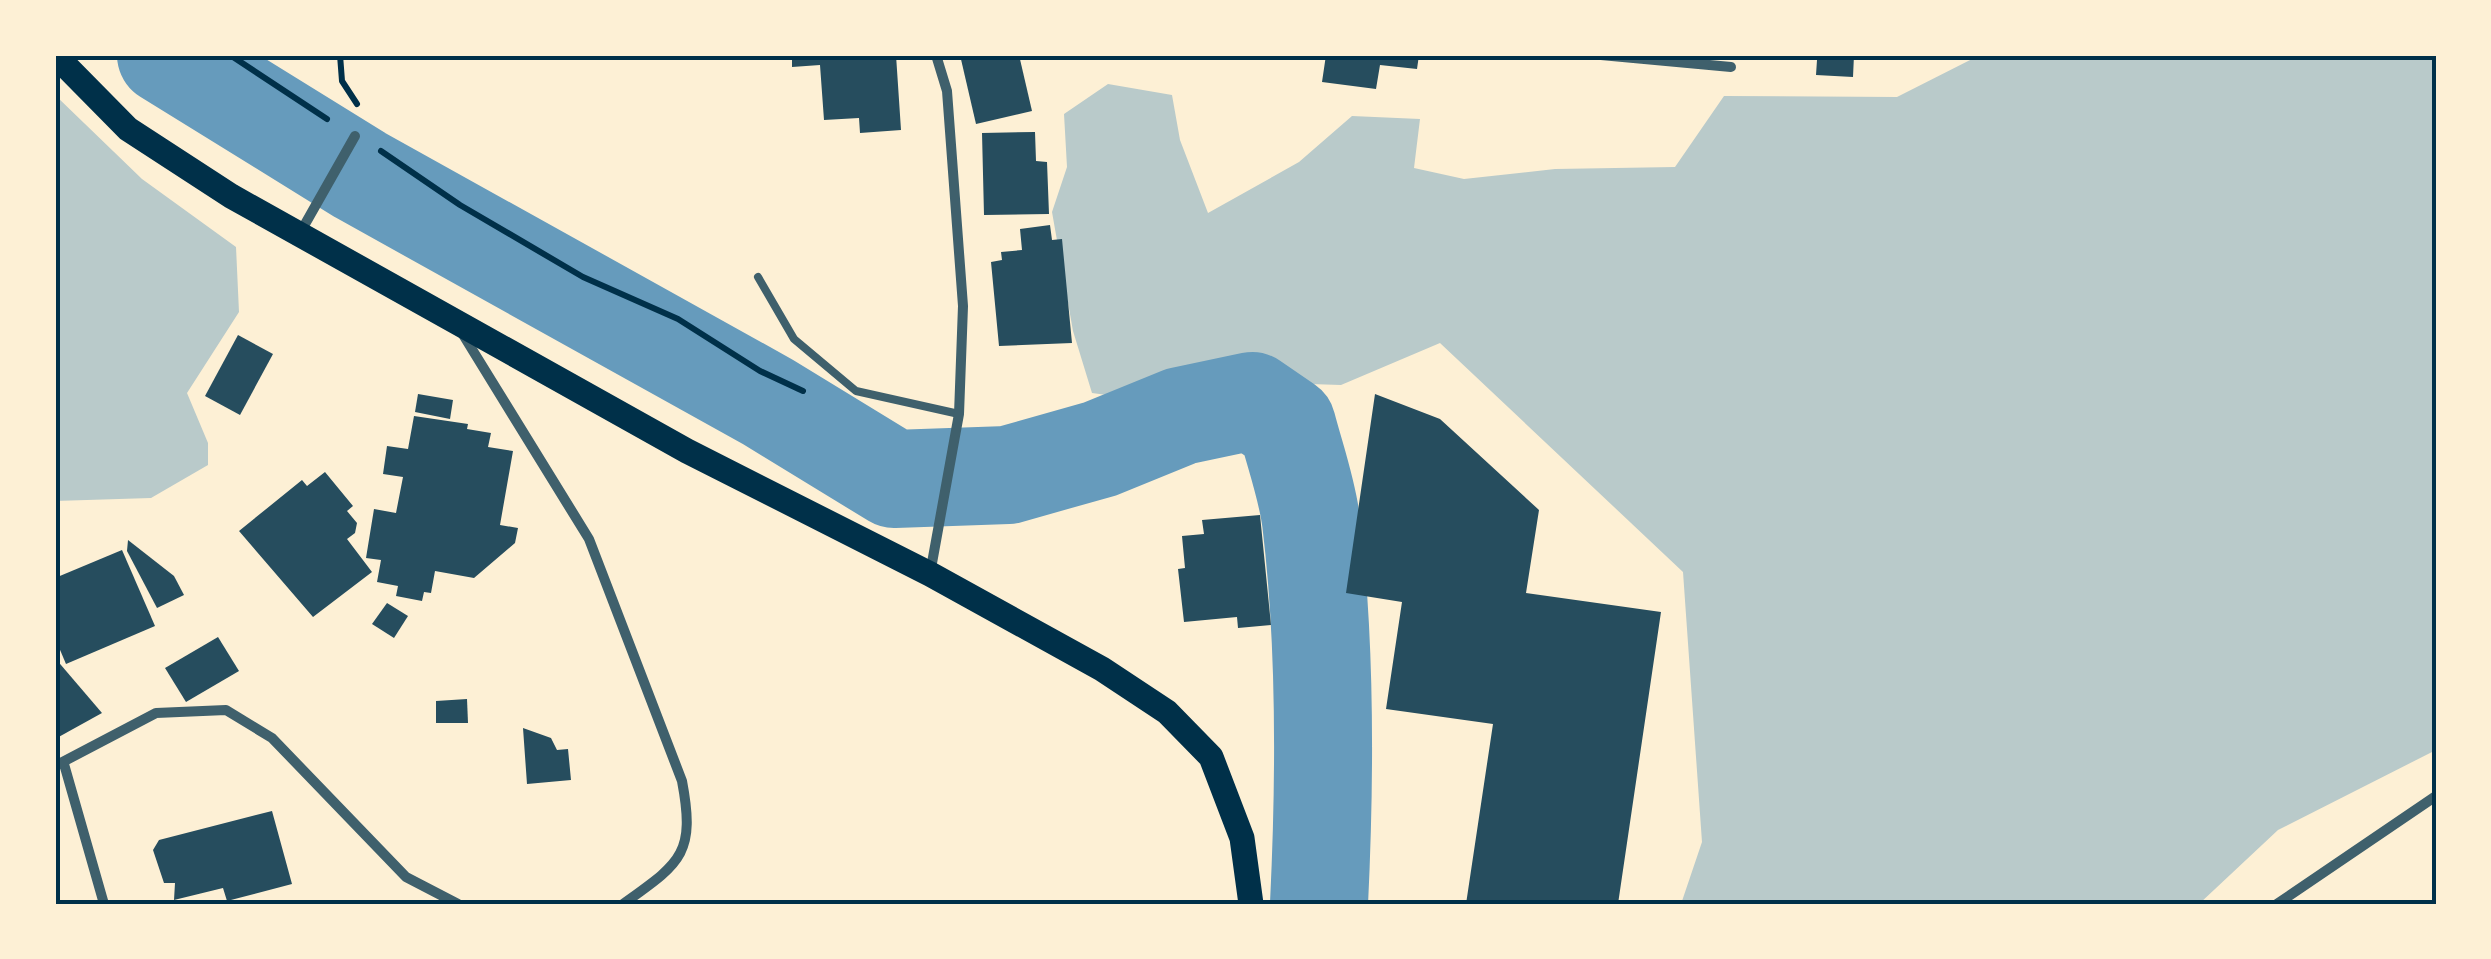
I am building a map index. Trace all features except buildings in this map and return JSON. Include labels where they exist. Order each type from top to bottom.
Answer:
[{"type":"main road","points":[[55,55],[128,129],[231,196],[687,451],[930,574],[1102,669],[1167,712],[1211,757],[1242,838],[1251,904]]},
{"type":"street","points":[[930,574],[959,414],[960,266],[948,91],[936,55]]},
{"type":"street","points":[[1601,55],[1731,67]]},
{"type":"street","points":[[299,234],[355,136]]},
{"type":"street","points":[[456,323],[589,539],[682,781],[690,821],[677,865],[624,904]]},
{"type":"street","points":[[104,904],[60,765],[156,713],[226,710],[272,738],[406,878],[458,904]]},
{"type":"street","points":[[2277,904],[2436,796]]},
{"type":"lane","points":[[758,277],[794,339],[856,390],[959,414]]},
{"type":"path","points":[[230,55],[460,205],[583,277],[678,319],[760,371],[818,398]]},
{"type":"path","points":[[340,55],[342,80],[358,106],[355,136]]},
{"type":"shaded area","points":[[1980,55],[2436,55],[2436,750],[2278,830],[2199,904],[1681,904],[1702,842],[1683,572],[1440,343],[1341,385],[1242,382],[1159,402],[1092,393],[1073,331],[1052,212],[1067,167],[1064,114],[1108,84],[1172,95],[1180,140],[1208,213],[1299,162],[1352,116],[1420,119],[1414,168],[1464,179],[1555,169],[1675,167],[1724,96],[1897,97]]},
{"type":"shaded area","points":[[55,95],[142,179],[236,247],[239,312],[187,393],[208,443],[208,465],[151,498],[55,501]]},
{"type":"waterway","points":[[166,55],[360,175],[768,402],[894,479],[1008,475],[1100,449],[1181,416],[1252,401],[1287,425],[1309,509],[1316,568],[1323,761],[1319,904]]}]
